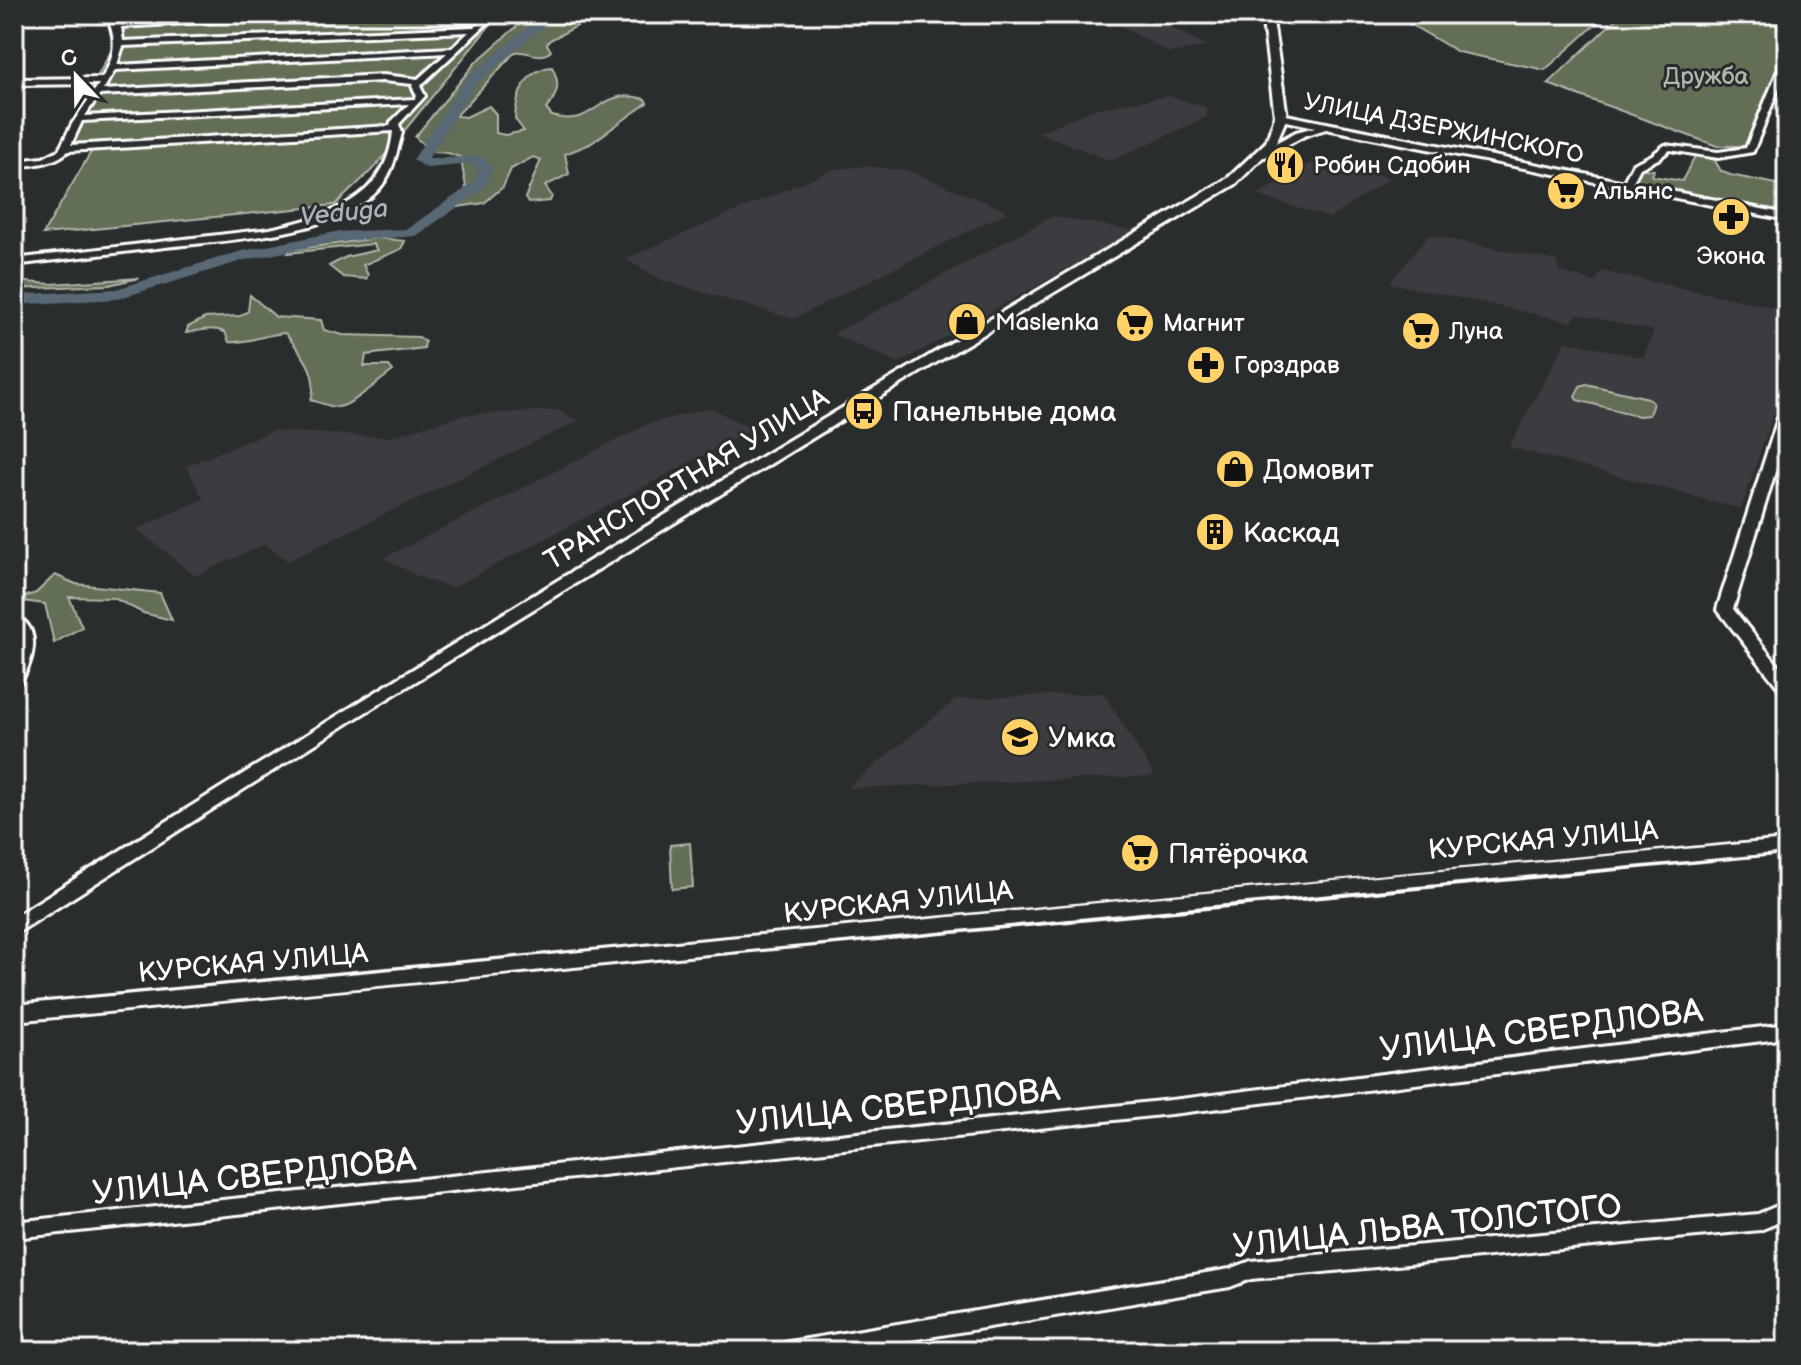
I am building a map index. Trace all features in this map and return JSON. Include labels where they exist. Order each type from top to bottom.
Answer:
[{"type":"main road","points":[[1267,14],[1281,117]]},
{"type":"main road","name":"ТРАНСПОРТНАЯ УЛИЦА","points":[[14,927],[509,617],[917,368],[1232,181],[1271,143],[1281,117]]},
{"type":"street","points":[[65,148],[102,81],[114,68],[119,44],[117,25],[109,14]]},
{"type":"street","points":[[117,25],[306,14]]},
{"type":"street","points":[[14,262],[240,237],[310,221],[361,200],[386,173],[398,133],[394,124],[421,96],[416,86],[493,14]]},
{"type":"street","points":[[119,44],[478,29]]},
{"type":"street","points":[[114,68],[455,50]]},
{"type":"street","points":[[1627,185],[1636,166],[1668,147],[1732,154],[1750,150],[1787,58]]},
{"type":"street","points":[[95,93],[383,78],[419,82]]},
{"type":"street","points":[[14,82],[102,81]]},
{"type":"street","points":[[79,119],[417,101]]},
{"type":"street","name":"УЛИЦА ДЗЕРЖИНСКОГО","points":[[1281,117],[1787,217]]},
{"type":"street","points":[[1261,155],[1300,134],[1335,126]]},
{"type":"street","points":[[14,164],[46,160],[65,148],[396,128]]},
{"type":"street","points":[[1787,412],[1725,609],[1787,687]]},
{"type":"street","points":[[14,619],[23,630],[20,646],[28,656],[14,682]]},
{"type":"street","name":"КУРСКАЯ УЛИЦА","points":[[14,1013],[713,948],[1222,896],[1787,846]]},
{"type":"street","name":"УЛИЦА СВЕРДЛОВА","points":[[14,1230],[1148,1110],[1787,1031]]},
{"type":"street","name":"УЛИЦА ЛЬВА ТОЛСТОГО","points":[[789,1351],[1230,1278],[1251,1270],[1760,1222],[1787,1210]]},
{"type":"shaded area","points":[[1100,14],[1146,14],[1207,46],[1169,53]]},
{"type":"shaded area","points":[[1169,96],[1206,107],[1207,117],[1111,161],[1038,132],[1098,108]]},
{"type":"shaded area","points":[[1320,158],[1390,178],[1330,218],[1257,195]]},
{"type":"shaded area","points":[[867,166],[909,171],[1003,209],[1005,213],[793,319],[662,280],[625,259],[834,169]]},
{"type":"shaded area","points":[[1053,216],[1135,231],[899,363],[833,334]]},
{"type":"shaded area","points":[[1429,235],[1557,261],[1559,271],[1595,282],[1601,271],[1787,310],[1787,374],[1741,509],[1509,447],[1566,341],[1643,358],[1654,331],[1578,314],[1572,322],[1390,283]]},
{"type":"shaded area","points":[[710,408],[753,429],[452,588],[419,577],[384,558],[650,423]]},
{"type":"shaded area","points":[[557,410],[578,421],[288,561],[265,544],[195,576],[137,529],[203,499],[186,466],[272,431],[390,437],[463,415]]},
{"type":"shaded area","name":"Умка","points":[[1103,693],[1155,776],[847,788],[956,699]]},
{"type":"green space","points":[[100,14],[499,14],[375,167],[335,205],[43,234],[91,152],[60,146],[124,27]]},
{"type":"green space","points":[[531,14],[586,14],[581,24],[550,40],[547,44],[551,51],[547,54],[515,52],[456,116],[466,117],[489,106],[496,114],[496,133],[505,135],[524,131],[515,119],[520,92],[535,72],[552,67],[557,89],[546,109],[552,116],[579,117],[606,102],[629,96],[645,99],[647,103],[590,144],[565,154],[569,174],[545,186],[552,196],[550,201],[528,203],[525,198],[541,160],[533,157],[511,169],[503,187],[484,203],[451,208],[464,197],[466,191],[462,158],[432,152],[415,137],[475,63]]},
{"type":"green space","points":[[1393,14],[1607,14],[1545,70],[1458,52]]},
{"type":"green space","name":"Дружба","points":[[1621,14],[1787,14],[1787,45],[1746,146],[1717,146],[1548,84]]},
{"type":"green space","points":[[1678,149],[1711,154],[1721,171],[1730,175],[1787,186],[1787,215],[1631,181],[1637,168],[1654,170],[1652,176],[1682,181],[1695,156],[1677,152]]},
{"type":"green space","points":[[378,238],[405,241],[401,249],[363,265],[368,275],[366,279],[343,277],[329,266],[346,257],[377,250],[373,244],[288,253],[290,250]]},
{"type":"green space","points":[[139,278],[109,285],[14,289],[14,281],[51,284]]},
{"type":"green space","points":[[250,295],[276,317],[321,320],[324,330],[343,335],[419,337],[425,342],[424,348],[366,355],[364,366],[389,366],[393,371],[349,403],[337,407],[327,405],[311,400],[311,372],[285,333],[229,342],[225,332],[220,330],[186,333],[188,327],[205,318],[240,316],[248,311]]},
{"type":"green space","points":[[1586,384],[1648,398],[1653,403],[1649,415],[1639,416],[1577,400],[1575,397],[1580,386]]},
{"type":"green space","points":[[55,575],[76,584],[160,593],[172,620],[143,613],[114,598],[69,597],[82,627],[54,643],[45,604],[14,600],[36,593]]},
{"type":"green space","points":[[690,843],[693,887],[672,889],[670,845]]},
{"type":"building","name":"Каскад","points":[[1222,523],[1230,542],[1204,544],[1200,535],[1204,534],[1202,531],[1209,530],[1210,524]]},
{"type":"waterway","name":"Veduga","points":[[14,300],[117,294],[242,256],[335,237],[411,233],[480,185],[486,168],[475,159],[427,164],[420,160],[470,82],[552,14]]},
{"type":"place","name":"Робин Сдобин","points":[[1285,165]]},
{"type":"place","name":"Альянс","points":[[1566,191]]},
{"type":"place","name":"Экона","points":[[1731,217]]},
{"type":"place","name":"Maslenka","points":[[967,322]]},
{"type":"place","name":"Магнит","points":[[1135,323]]},
{"type":"place","name":"Луна","points":[[1421,331]]},
{"type":"place","name":"Горздрав","points":[[1206,365]]},
{"type":"place","name":"Панельные дома","points":[[864,411]]},
{"type":"place","name":"Домовит","points":[[1235,469]]},
{"type":"place","name":"Каскад","points":[[1215,532]]},
{"type":"place","name":"Умка","points":[[1020,737]]},
{"type":"place","name":"Пятёрочка","points":[[1140,853]]}]
